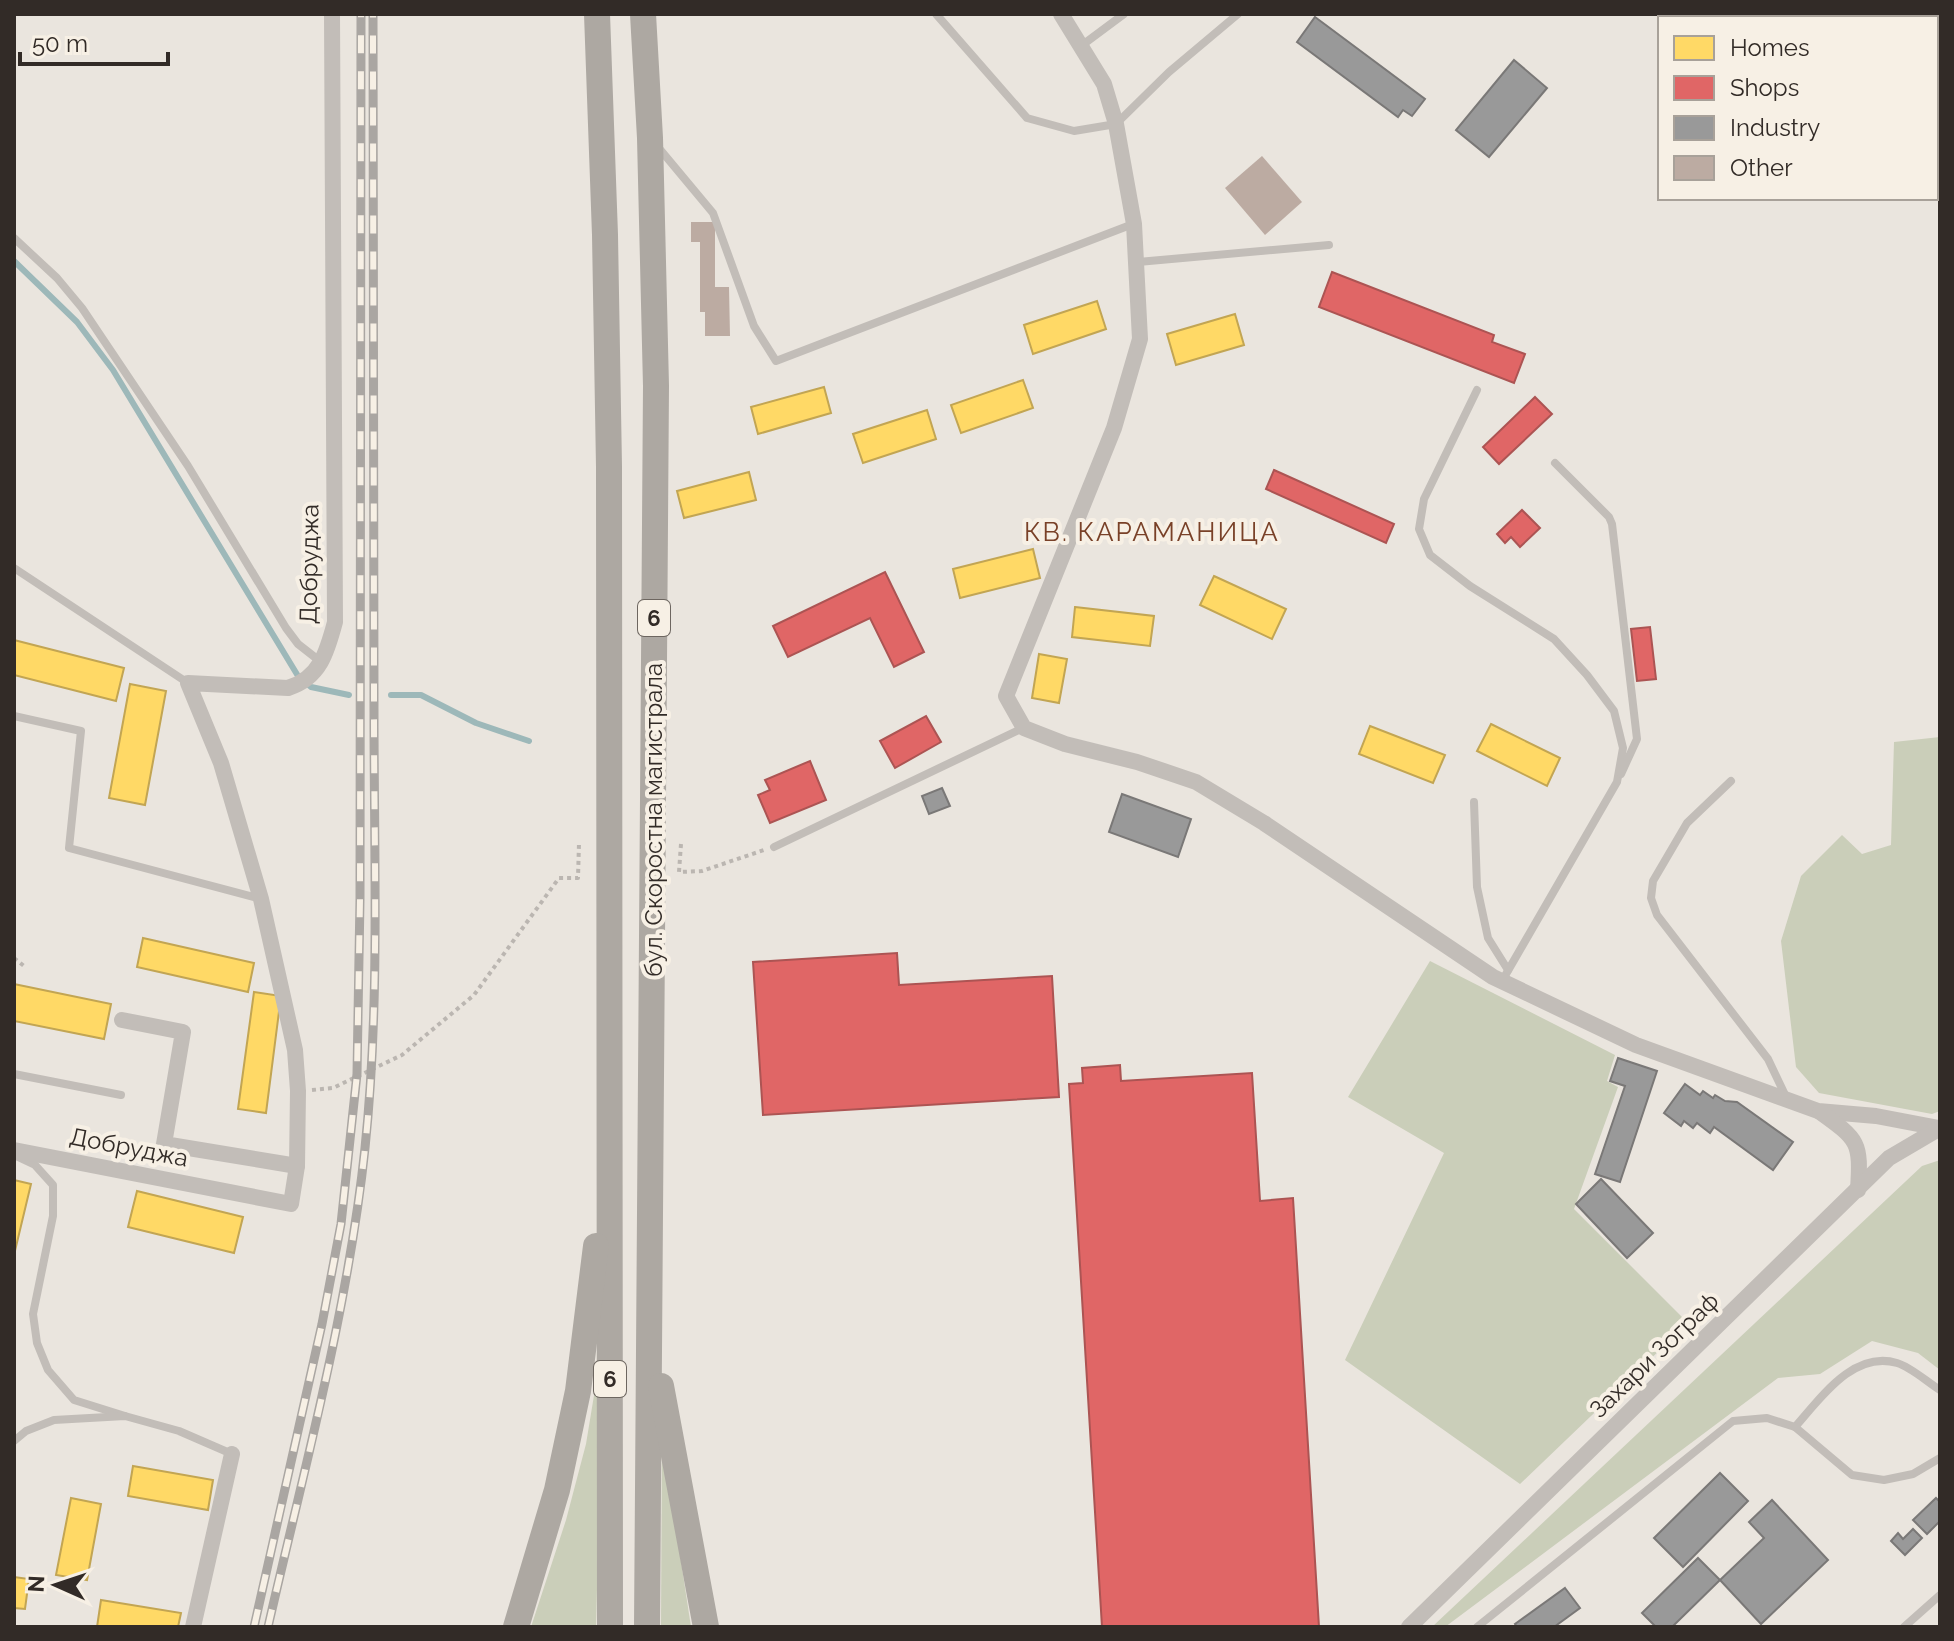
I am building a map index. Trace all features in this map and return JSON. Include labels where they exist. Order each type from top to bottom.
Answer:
[{"type":"highway","name":"бул. Скоростна магистрала","points":[[597,14],[608,436],[612,1132],[610,1627]]},
{"type":"highway","name":"бул. Скоростна магистрала","points":[[643,14],[650,138],[656,417],[647,1627]]},
{"type":"highway","points":[[516,1627],[557,1490],[578,1391],[612,1132]]},
{"type":"highway","points":[[649,1323],[706,1627]]},
{"type":"street","name":"Добруджа","points":[[14,1152],[291,1204],[297,1166],[295,1050],[261,899],[221,763],[188,683],[288,688],[304,681],[321,663],[335,622],[332,14]]},
{"type":"street","points":[[1061,14],[1104,84],[1116,124],[1134,224],[1140,339],[1114,428],[1006,696],[1024,728],[1065,744],[1137,762],[1196,782],[1505,976],[1636,1045],[1818,1111],[1848,1132],[1860,1154],[1858,1190]]},
{"type":"street","name":"Добруджа","points":[[122,1020],[183,1032],[164,1144],[297,1166]]},
{"type":"street","points":[[1818,1111],[1876,1116],[1940,1128]]},
{"type":"street","name":"Захари Зограф","points":[[1409,1627],[1889,1158],[1940,1128]]},
{"type":"street","points":[[193,1627],[232,1454]]},
{"type":"lane","points":[[936,14],[1027,118],[1074,131],[1116,124],[1169,72],[1238,14]]},
{"type":"lane","points":[[1081,46],[1124,14]]},
{"type":"lane","points":[[650,138],[713,213],[754,326],[776,361],[1134,224]]},
{"type":"lane","points":[[14,238],[57,278],[82,308],[188,466],[286,628],[298,644],[321,663]]},
{"type":"lane","points":[[1138,262],[1329,245]]},
{"type":"lane","points":[[1477,390],[1424,499],[1419,529],[1430,555],[1470,586],[1554,639],[1587,675],[1614,711],[1623,748],[1617,782]]},
{"type":"lane","points":[[1505,976],[1617,782],[1637,739],[1612,524],[1609,517],[1555,463]]},
{"type":"lane","points":[[14,568],[188,683]]},
{"type":"lane","points":[[14,716],[81,731],[69,848],[261,899]]},
{"type":"lane","points":[[774,847],[1024,728]]},
{"type":"lane","points":[[1731,781],[1687,823],[1653,881],[1651,898],[1657,915],[1768,1059],[1788,1100]]},
{"type":"lane","points":[[1474,802],[1477,887],[1488,938],[1505,976]]},
{"type":"lane","points":[[14,1074],[121,1095]]},
{"type":"lane","points":[[14,1152],[35,1165],[53,1185],[53,1216],[33,1314],[37,1343],[48,1370],[74,1400],[179,1431],[232,1454]]},
{"type":"lane","points":[[1795,1427],[1843,1375],[1870,1363],[1897,1363],[1940,1390]]},
{"type":"lane","points":[[14,1441],[26,1431],[54,1420],[125,1416]]},
{"type":"lane","points":[[1477,1627],[1733,1421],[1767,1418],[1795,1427],[1852,1475],[1884,1480],[1913,1474],[1940,1458]]},
{"type":"lane","points":[[1904,1627],[1940,1595]]},
{"type":"path","points":[[298,1091],[333,1088],[402,1055],[474,995],[559,878],[578,878],[579,843]]},
{"type":"path","points":[[681,844],[679,872],[702,871],[774,847]]},
{"type":"path","points":[[14,958],[24,966]]},
{"type":"green space","points":[[1940,737],[1940,1111],[1932,1114],[1819,1093],[1796,1067],[1781,941],[1801,876],[1842,835],[1862,854],[1891,845],[1894,742]]},
{"type":"green space","points":[[1430,961],[1615,1055],[1607,1081],[1618,1087],[1574,1209],[1688,1323],[1520,1484],[1345,1360],[1444,1153],[1348,1097]]},
{"type":"green space","points":[[1940,1160],[1940,1370],[1918,1353],[1872,1341],[1820,1374],[1778,1378],[1445,1627],[1432,1627],[1922,1166]]},
{"type":"green space","points":[[603,1364],[596,1627],[531,1627],[566,1520],[586,1444],[599,1365]]},
{"type":"green space","points":[[662,1437],[691,1627],[661,1627]]},
{"type":"building: Homes","points":[[1097,301],[1106,329],[1033,354],[1024,325]]},
{"type":"building: Homes","points":[[1235,314],[1244,345],[1176,365],[1167,334]]},
{"type":"building: Homes","points":[[1023,380],[1033,408],[961,433],[951,405]]},
{"type":"building: Homes","points":[[824,387],[831,413],[758,434],[751,407]]},
{"type":"building: Homes","points":[[927,410],[936,439],[863,463],[853,434]]},
{"type":"building: Homes","points":[[749,472],[756,500],[684,518],[677,491]]},
{"type":"building: Homes","points":[[1033,549],[1040,578],[960,598],[953,569]]},
{"type":"building: Homes","points":[[1214,576],[1286,609],[1272,639],[1200,605]]},
{"type":"building: Homes","points":[[1075,607],[1154,616],[1150,646],[1072,637]]},
{"type":"building: Homes","points":[[14,640],[124,668],[116,701],[14,675]]},
{"type":"building: Homes","points":[[1039,654],[1067,659],[1059,703],[1032,698]]},
{"type":"building: Homes","points":[[130,684],[166,691],[145,805],[109,798]]},
{"type":"building: Homes","points":[[1491,724],[1560,758],[1547,786],[1477,751]]},
{"type":"building: Homes","points":[[1370,726],[1445,755],[1433,783],[1359,754]]},
{"type":"building: Homes","points":[[143,938],[254,963],[248,992],[137,967]]},
{"type":"building: Homes","points":[[14,984],[111,1004],[104,1039],[14,1021]]},
{"type":"building: Homes","points":[[254,992],[281,996],[266,1113],[238,1109]]},
{"type":"building: Homes","points":[[14,1180],[31,1184],[14,1255]]},
{"type":"building: Homes","points":[[137,1191],[243,1217],[234,1253],[128,1227]]},
{"type":"building: Homes","points":[[133,1466],[213,1480],[208,1510],[128,1496]]},
{"type":"building: Homes","points":[[71,1498],[101,1504],[87,1580],[56,1575]]},
{"type":"building: Homes","points":[[14,1577],[29,1579],[25,1609],[14,1608]]},
{"type":"building: Homes","points":[[101,1600],[181,1613],[178,1627],[97,1627]]},
{"type":"building: Shops","points":[[1332,272],[1494,335],[1492,342],[1525,354],[1514,383],[1319,307]]},
{"type":"building: Shops","points":[[1535,397],[1552,414],[1499,464],[1483,447]]},
{"type":"building: Shops","points":[[1274,470],[1394,524],[1386,543],[1266,489]]},
{"type":"building: Shops","points":[[1522,510],[1540,528],[1520,547],[1511,537],[1505,543],[1497,534]]},
{"type":"building: Shops","points":[[885,572],[924,652],[894,667],[870,618],[788,657],[773,626]]},
{"type":"building: Shops","points":[[1650,627],[1656,679],[1637,681],[1631,629]]},
{"type":"building: Shops","points":[[926,716],[941,742],[895,768],[880,741]]},
{"type":"building: Shops","points":[[810,761],[826,800],[770,823],[758,795],[770,790],[765,780]]},
{"type":"building: Shops","points":[[897,953],[899,985],[1052,976],[1059,1097],[763,1115],[753,962]]},
{"type":"building: Shops","points":[[1120,1065],[1121,1081],[1252,1073],[1260,1201],[1293,1198],[1319,1627],[1102,1627],[1069,1084],[1083,1083],[1082,1068]]},
{"type":"building: Industry","points":[[1735,14],[1790,14],[1788,16],[1734,16]]},
{"type":"building: Industry","points":[[1315,17],[1425,99],[1412,116],[1403,110],[1398,117],[1297,42]]},
{"type":"building: Industry","points":[[1514,60],[1547,88],[1489,157],[1456,130]]},
{"type":"building: Industry","points":[[942,788],[950,806],[929,814],[922,796]]},
{"type":"building: Industry","points":[[1122,794],[1191,819],[1178,857],[1109,832]]},
{"type":"building: Industry","points":[[1618,1058],[1657,1071],[1620,1182],[1595,1174],[1625,1086],[1610,1081]]},
{"type":"building: Industry","points":[[1685,1084],[1700,1095],[1703,1091],[1713,1098],[1715,1095],[1725,1101],[1737,1102],[1793,1142],[1773,1170],[1714,1127],[1710,1133],[1697,1123],[1693,1128],[1684,1121],[1681,1126],[1664,1113]]},
{"type":"building: Industry","points":[[1601,1179],[1653,1233],[1627,1258],[1576,1204]]},
{"type":"building: Industry","points":[[1720,1473],[1748,1501],[1683,1567],[1654,1538]]},
{"type":"building: Industry","points":[[1936,1498],[1940,1502],[1940,1521],[1927,1534],[1913,1520]]},
{"type":"building: Industry","points":[[1772,1500],[1828,1560],[1761,1624],[1720,1580],[1764,1538],[1749,1522]]},
{"type":"building: Industry","points":[[1913,1529],[1922,1538],[1905,1555],[1891,1541],[1898,1533],[1903,1539]]},
{"type":"building: Industry","points":[[1698,1558],[1720,1580],[1672,1627],[1656,1627],[1642,1613]]},
{"type":"building: Industry","points":[[1565,1588],[1580,1608],[1554,1627],[1517,1627],[1515,1624]]},
{"type":"building: Other","points":[[1262,156],[1302,202],[1265,235],[1225,188]]},
{"type":"building: Other","points":[[691,222],[715,222],[715,287],[729,287],[730,336],[705,336],[705,312],[700,312],[700,242],[691,242]]},
{"type":"waterway","points":[[14,261],[77,322],[113,370],[298,676],[311,687],[349,695]]},
{"type":"waterway","points":[[391,695],[421,695],[476,723],[529,741]]},
{"type":"railway","points":[[254,1627],[322,1324],[341,1224],[357,1074],[361,14]]},
{"type":"railway","points":[[268,1627],[348,1269],[370,1094],[375,932],[373,14]]},
{"type":"district","name":"КВ. КАРАМАНИЦА","points":[[1152,532]]}]
